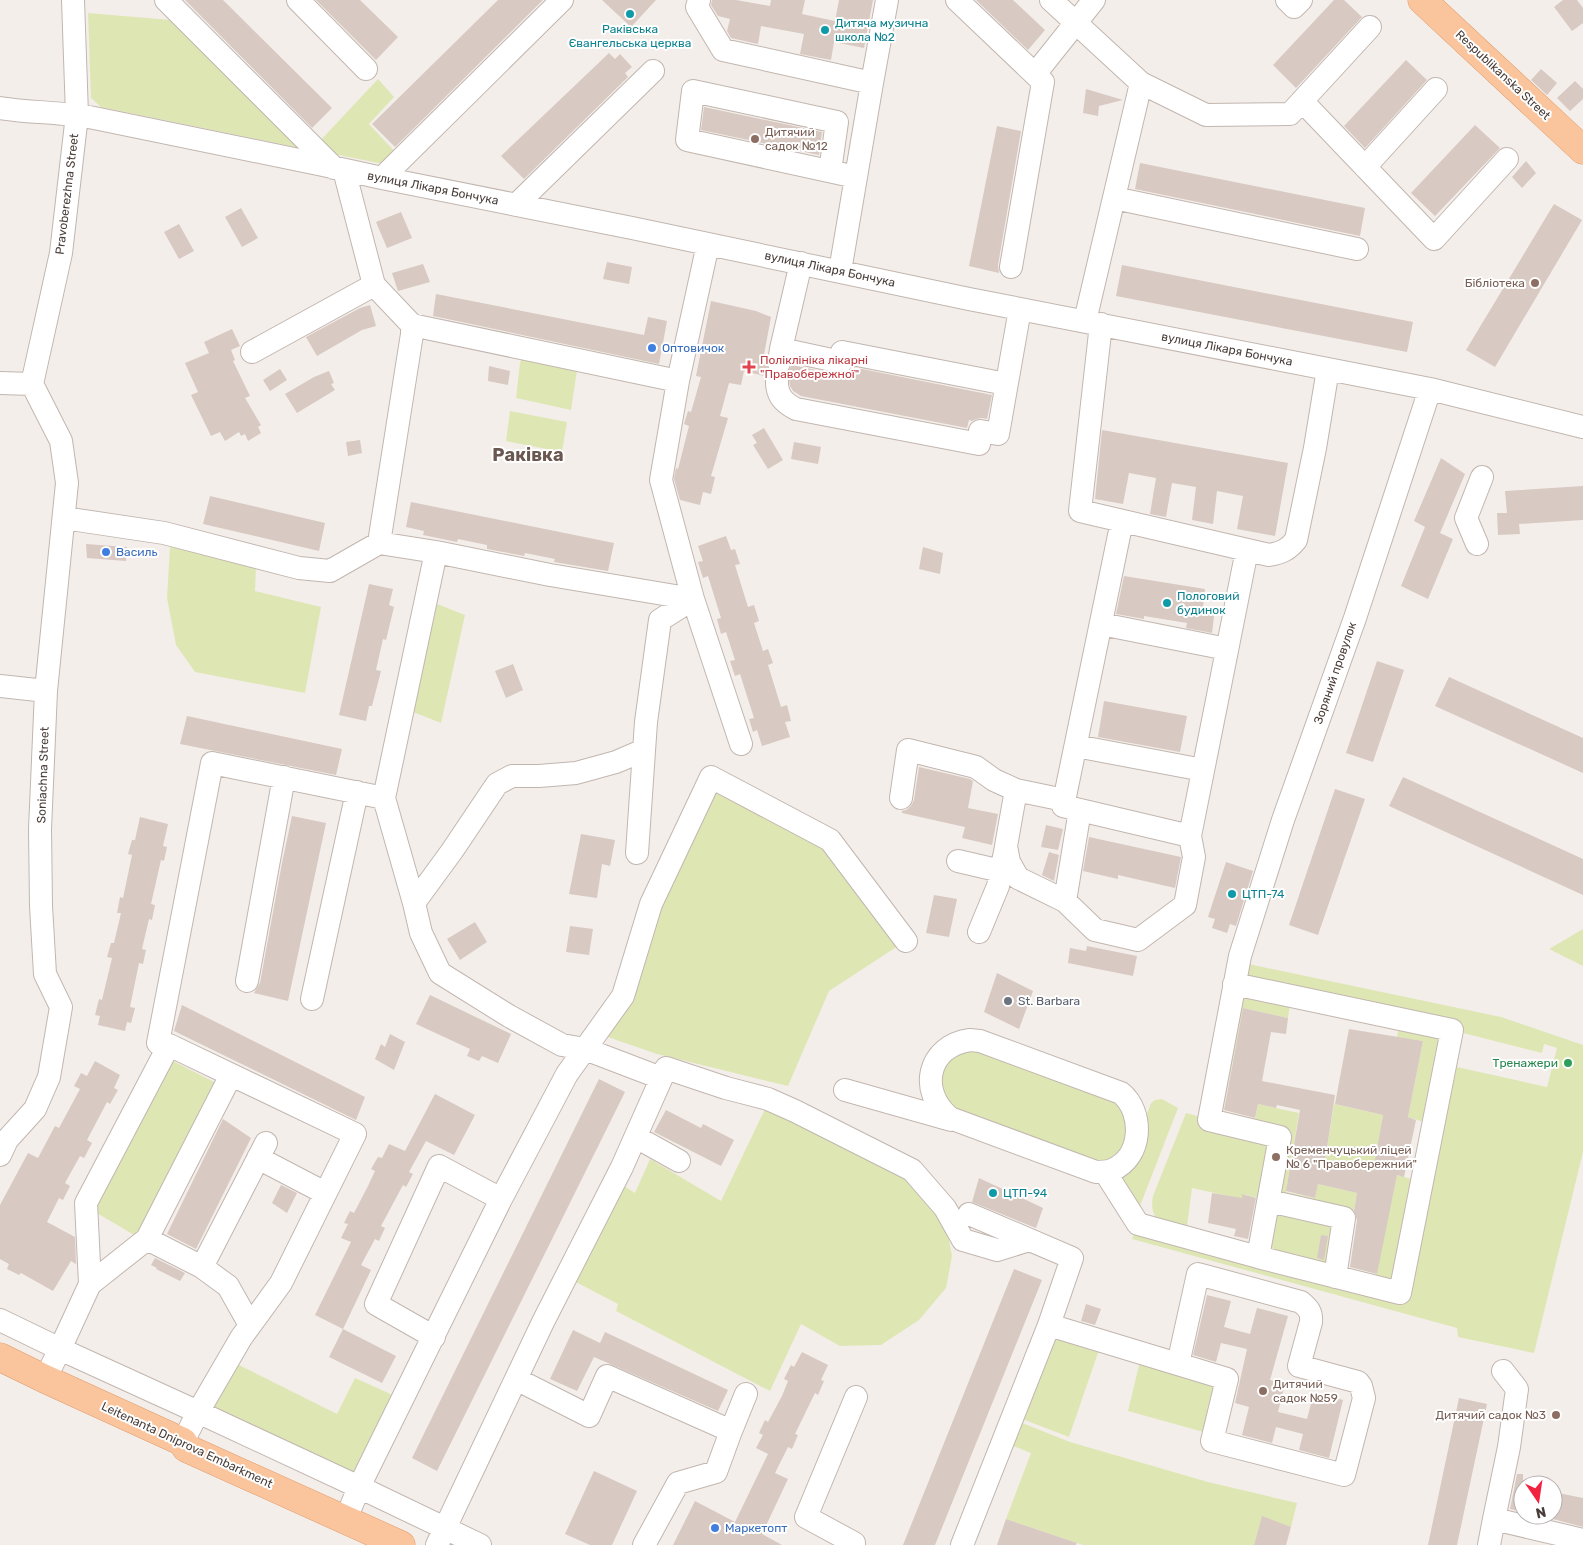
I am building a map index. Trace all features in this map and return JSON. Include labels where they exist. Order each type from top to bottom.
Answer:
[{"type":"main road","name":"Respublikanska Street","points":[[1422,0],[1583,150]]},
{"type":"main road","name":"Leitenanta Dniprova Embarkment","points":[[0,1357],[45,1380],[183,1442],[186,1448],[401,1545]]},
{"type":"street","points":[[166,0],[339,169],[374,285],[412,325],[678,381]]},
{"type":"street","points":[[298,0],[366,69]]},
{"type":"street","points":[[382,178],[562,0]]},
{"type":"street","points":[[698,0],[698,6],[723,50],[872,83]]},
{"type":"street","points":[[840,271],[887,0]]},
{"type":"street","points":[[957,0],[1043,82],[1011,267]]},
{"type":"street","points":[[1051,0],[1141,83],[1206,115],[1290,114],[1370,28]]},
{"type":"street","points":[[1035,74],[1094,0]]},
{"type":"street","points":[[1287,0],[1294,7],[1301,0]]},
{"type":"street","name":"Pravoberezhna Street","points":[[32,384],[61,253],[76,115],[74,1]]},
{"type":"street","points":[[516,205],[653,71]]},
{"type":"street","points":[[1141,83],[1114,198],[1093,323],[1080,511],[1269,555],[1290,548],[1296,540],[1315,448],[1328,369]]},
{"type":"street","points":[[1365,168],[1436,89]]},
{"type":"street","points":[[830,171],[837,122],[693,91],[687,140],[856,177]]},
{"type":"street","points":[[1302,101],[1434,239],[1507,159]]},
{"type":"street","name":"вулиця Лікаря Бончука","points":[[0,108],[26,112],[76,115],[1020,309],[1430,389],[1583,427]]},
{"type":"street","points":[[0,121],[26,112]]},
{"type":"street","points":[[1114,198],[1357,249]]},
{"type":"street","points":[[708,244],[678,381],[661,480],[692,599],[741,744]]},
{"type":"street","points":[[801,263],[779,364],[776,387],[780,396],[787,404],[796,409],[979,444],[980,430],[998,434],[1020,309]]},
{"type":"street","points":[[252,352],[374,285]]},
{"type":"street","points":[[379,543],[412,325]]},
{"type":"street","points":[[779,364],[841,362],[842,352],[1006,384]]},
{"type":"street","points":[[0,383],[32,384]]},
{"type":"street","name":"Soniachna Street","points":[[0,1155],[7,1140],[35,1109],[50,1077],[61,1007],[45,974],[41,906],[40,829],[46,691],[67,483],[61,441],[32,384]]},
{"type":"street","name":"Зоряний провулок","points":[[1269,1201],[1280,1137],[1209,1120],[1234,984],[1240,956],[1283,820],[1355,618],[1430,389]]},
{"type":"street","points":[[1477,544],[1466,518],[1482,477]]},
{"type":"street","points":[[64,518],[164,534],[298,568],[330,571],[379,543],[692,599]]},
{"type":"street","points":[[1065,901],[1076,746],[1122,521]]},
{"type":"street","points":[[1006,846],[1009,862],[1018,878],[1065,901],[1095,930],[1138,940],[1185,905],[1194,857],[1190,836],[1247,550]]},
{"type":"street","points":[[436,552],[384,798],[421,933],[440,973],[509,1016],[562,1045],[585,1049],[661,1078]]},
{"type":"street","points":[[637,853],[647,706],[660,620],[692,599]]},
{"type":"street","points":[[1101,624],[1227,649]]},
{"type":"street","points":[[0,686],[46,691]]},
{"type":"street","points":[[1076,746],[1203,770]]},
{"type":"street","points":[[414,903],[497,784],[512,776],[576,773],[616,762],[644,750]]},
{"type":"street","points":[[901,798],[908,750],[976,767],[994,780],[1016,790],[1190,836]]},
{"type":"street","points":[[183,1442],[198,1412],[241,1338],[280,1283],[355,1134],[169,1045],[158,1042],[212,763],[384,798]]},
{"type":"street","points":[[247,981],[284,777]]},
{"type":"street","points":[[346,1519],[359,1487],[501,1199],[567,1074],[623,996],[651,904],[711,777],[830,840],[906,941]]},
{"type":"street","points":[[979,932],[998,886],[1016,790]]},
{"type":"street","points":[[312,999],[357,792]]},
{"type":"street","points":[[958,862],[1001,871]]},
{"type":"street","points":[[1105,1172],[1138,1224],[1400,1293],[1452,1030],[1234,984]]},
{"type":"street","points":[[845,1090],[957,1122],[1096,1172],[1112,1170],[1126,1160],[1134,1145],[1138,1128],[1134,1112],[1127,1099],[1121,1093],[980,1041],[970,1040],[961,1041],[942,1052],[935,1062],[932,1074],[933,1096],[938,1106],[957,1122]]},
{"type":"street","points":[[90,1284],[86,1203],[169,1045]]},
{"type":"street","points":[[441,1537],[543,1322],[622,1167],[666,1068],[726,1088],[768,1099],[912,1170],[945,1208],[963,1240],[997,1250],[1029,1240]]},
{"type":"street","points":[[45,1380],[90,1284],[147,1239],[231,1075]]},
{"type":"street","points":[[636,1137],[680,1162]]},
{"type":"street","points":[[202,1267],[262,1150],[325,1193]]},
{"type":"street","points":[[434,1338],[376,1304],[439,1166],[501,1199]]},
{"type":"street","points":[[1258,1256],[1269,1201],[1344,1218],[1335,1277]]},
{"type":"street","points":[[968,1543],[1049,1326],[1072,1258],[969,1214]]},
{"type":"street","points":[[147,1239],[202,1267],[228,1286],[250,1325]]},
{"type":"street","points":[[1049,1326],[1227,1379],[1212,1441],[1344,1475],[1364,1392],[1358,1382],[1299,1366],[1312,1316],[1307,1306],[1301,1302],[1198,1274],[1178,1364]]},
{"type":"street","points":[[0,1320],[359,1487],[441,1537],[480,1545]]},
{"type":"street","points":[[1489,1545],[1509,1447],[1517,1389],[1503,1371]]},
{"type":"street","points":[[516,1379],[589,1416],[607,1376],[731,1431]]},
{"type":"street","points":[[644,1545],[678,1483],[716,1472],[746,1394]]},
{"type":"street","points":[[854,1545],[854,1543],[806,1517],[856,1397]]},
{"type":"street","points":[[1494,1519],[1583,1540]]},
{"type":"green space","points":[[88,13],[171,20],[300,148],[101,107],[91,98]]},
{"type":"green space","points":[[378,79],[394,97],[369,124],[398,155],[388,165],[334,154],[319,142]]},
{"type":"green space","points":[[522,358],[578,364],[571,410],[516,398]]},
{"type":"green space","points":[[510,411],[567,422],[562,452],[506,441]]},
{"type":"green space","points":[[170,547],[256,566],[255,591],[321,607],[305,693],[195,672],[176,645],[167,598]]},
{"type":"green space","points":[[437,604],[465,615],[441,723],[413,712]]},
{"type":"green space","points":[[716,784],[825,843],[898,946],[829,991],[788,1086],[657,1054],[599,1034]]},
{"type":"green space","points":[[1583,929],[1583,966],[1549,949]]},
{"type":"green space","points":[[1239,962],[1501,1017],[1583,1045],[1583,1152],[1534,1353],[1458,1337],[1457,1328],[1132,1239],[1138,1224],[1258,1256],[1268,1201],[1243,1194],[1242,1199],[1192,1188],[1187,1226],[1158,1221],[1153,1212],[1153,1196],[1186,1113],[1209,1119]],"holes":[[[1291,997],[1400,1020],[1397,1037],[1423,1041],[1408,1117],[1433,1125],[1422,1182],[1397,1175],[1375,1279],[1344,1271],[1357,1193],[1318,1184],[1315,1198],[1286,1192],[1299,1113],[1258,1104],[1255,1119],[1223,1111],[1243,1008],[1288,1018]],[[1463,1033],[1542,1053],[1544,1044],[1557,1048],[1547,1087],[1457,1067]]]},
{"type":"green space","points":[[976,1047],[1118,1099],[1130,1114],[1131,1144],[1107,1166],[949,1110],[937,1072],[944,1060]]},
{"type":"green space","points":[[169,1059],[220,1085],[141,1239],[90,1209]]},
{"type":"green space","points":[[1162,1099],[1178,1108],[1140,1206],[1124,1190],[1122,1181],[1151,1103]]},
{"type":"green space","points":[[1334,1104],[1383,1115],[1373,1171],[1325,1161]]},
{"type":"green space","points":[[765,1109],[905,1175],[944,1215],[952,1256],[946,1288],[919,1320],[881,1345],[840,1346],[801,1324],[770,1391],[616,1311],[618,1304],[570,1279],[618,1182],[635,1193],[650,1159],[721,1201]]},
{"type":"green space","points":[[1051,1330],[1100,1347],[1069,1437],[1017,1417]]},
{"type":"green space","points":[[1141,1357],[1221,1380],[1207,1433],[1128,1411]]},
{"type":"green space","points":[[237,1364],[337,1414],[355,1378],[395,1396],[357,1473],[351,1474],[210,1409]]},
{"type":"green space","points":[[1012,1419],[1070,1442],[1208,1482],[1297,1503],[1291,1527],[1262,1517],[1254,1545],[1083,1545],[1006,1519],[1031,1453],[1003,1442]]},
{"type":"building","points":[[185,0],[223,0],[332,108],[312,128]]},
{"type":"building","points":[[316,0],[360,0],[398,37],[376,60]]},
{"type":"building","points":[[498,0],[543,0],[395,147],[372,124]]},
{"type":"building","name":"Раківська Євангельська церква","points":[[602,0],[656,0],[631,27]]},
{"type":"building","name":"Дитяча музична школа №2","points":[[712,0],[736,0],[770,6],[771,0],[805,0],[802,14],[835,21],[839,0],[873,0],[864,48],[834,42],[831,60],[800,54],[804,34],[761,26],[758,44],[731,38],[727,31],[730,19],[718,16],[711,5]]},
{"type":"building","points":[[976,0],[1013,0],[1045,30],[1028,50]]},
{"type":"building","points":[[1334,0],[1344,0],[1362,17],[1296,88],[1273,65]]},
{"type":"building","points":[[1563,0],[1577,0],[1583,8],[1583,23],[1572,31],[1554,7]]},
{"type":"building","points":[[609,53],[615,59],[620,54],[632,67],[625,73],[628,77],[524,179],[501,156]]},
{"type":"building","points":[[1406,60],[1427,80],[1365,148],[1344,126]]},
{"type":"building","points":[[1541,69],[1557,83],[1547,95],[1531,80]]},
{"type":"building","points":[[1575,81],[1583,89],[1583,99],[1570,111],[1557,98]]},
{"type":"building","points":[[1086,89],[1123,100],[1099,106],[1098,116],[1083,113]]},
{"type":"building","points":[[704,107],[822,132],[819,155],[701,130]]},
{"type":"building","points":[[1475,125],[1500,148],[1435,216],[1411,193]]},
{"type":"building","points":[[997,126],[1021,131],[998,265],[999,273],[969,266]]},
{"type":"building","points":[[1526,161],[1536,173],[1522,188],[1512,177]]},
{"type":"building","points":[[1140,163],[1365,208],[1360,236],[1135,189]]},
{"type":"building","points":[[1554,204],[1582,220],[1495,367],[1466,350]]},
{"type":"building","points":[[241,208],[258,238],[242,247],[225,217]]},
{"type":"building","points":[[401,212],[412,238],[387,248],[376,222]]},
{"type":"building","points":[[179,224],[194,251],[179,259],[164,232]]},
{"type":"building","points":[[607,262],[632,267],[629,284],[603,279]]},
{"type":"building","points":[[423,264],[430,282],[398,291],[392,273]]},
{"type":"building","points":[[1122,265],[1413,322],[1407,352],[1116,296]]},
{"type":"building","points":[[436,294],[644,335],[648,317],[667,321],[659,364],[433,316]]},
{"type":"building","points":[[711,301],[756,311],[771,317],[763,360],[766,360],[768,369],[764,376],[744,371],[741,385],[729,383],[720,416],[728,418],[711,476],[715,477],[711,494],[703,492],[700,505],[680,500],[674,479],[689,426],[684,424],[688,411],[691,412],[701,377],[696,376]]},
{"type":"building","points":[[370,305],[376,326],[362,330],[317,356],[306,337],[360,308]]},
{"type":"building","points":[[232,329],[240,346],[231,350],[235,360],[233,361],[250,396],[245,398],[261,425],[258,427],[261,433],[248,441],[245,434],[241,436],[239,432],[225,441],[220,432],[211,436],[191,395],[198,392],[185,363],[209,353],[204,342]]},
{"type":"building","points":[[792,365],[844,376],[852,367],[992,395],[987,419],[969,420],[967,428],[801,396],[793,391],[790,386],[788,372]]},
{"type":"building","points":[[489,366],[510,371],[508,385],[488,381]]},
{"type":"building","points":[[280,369],[287,380],[270,391],[263,380]]},
{"type":"building","points":[[329,371],[334,383],[331,384],[335,390],[297,413],[285,394],[314,377]]},
{"type":"building","points":[[764,428],[783,460],[768,469],[753,445],[757,443],[752,435]]},
{"type":"building","points":[[1102,430],[1288,463],[1275,536],[1237,529],[1243,496],[1217,491],[1213,524],[1192,520],[1196,487],[1172,483],[1166,517],[1150,514],[1156,478],[1129,473],[1123,504],[1095,499]]},
{"type":"building","points":[[360,440],[362,453],[348,456],[346,442]]},
{"type":"building","points":[[794,442],[821,447],[818,464],[791,459]]},
{"type":"building","points":[[1441,458],[1465,474],[1440,533],[1453,539],[1428,599],[1401,586],[1425,527],[1414,521]]},
{"type":"building","points":[[1583,486],[1583,520],[1519,524],[1520,534],[1498,535],[1497,513],[1507,513],[1505,491]]},
{"type":"building","points":[[210,496],[325,523],[319,551],[203,524]]},
{"type":"building","points":[[411,502],[614,543],[608,571],[554,562],[555,559],[525,553],[524,556],[487,549],[487,545],[458,539],[457,542],[423,535],[424,531],[406,527]]},
{"type":"building","points":[[726,536],[731,550],[735,549],[740,564],[735,565],[748,607],[754,605],[759,621],[754,623],[763,651],[768,649],[773,663],[768,665],[781,707],[787,705],[791,721],[785,722],[790,737],[762,746],[757,730],[753,732],[749,719],[754,718],[740,674],[735,676],[730,661],[735,660],[726,632],[721,634],[717,619],[721,618],[708,576],[703,578],[698,562],[703,561],[698,546]]},
{"type":"building","name":"Василь","points":[[86,544],[127,547],[126,561],[87,558]]},
{"type":"building","points":[[923,547],[943,553],[940,574],[919,569]]},
{"type":"building","name":"Пологовий будинок","points":[[1124,576],[1205,589],[1203,607],[1215,608],[1212,633],[1186,628],[1187,623],[1144,616],[1144,619],[1116,614]]},
{"type":"building","points":[[369,584],[393,589],[389,605],[394,607],[386,640],[383,639],[376,670],[381,671],[366,721],[339,715]]},
{"type":"building","points":[[1377,661],[1404,670],[1373,762],[1346,753]]},
{"type":"building","points":[[513,664],[523,690],[506,698],[495,671]]},
{"type":"building","points":[[1449,677],[1583,738],[1583,773],[1435,706]]},
{"type":"building","points":[[1104,701],[1187,716],[1180,752],[1098,737]]},
{"type":"building","points":[[187,716],[342,749],[336,775],[180,744]]},
{"type":"building","points":[[919,767],[973,781],[968,808],[998,814],[992,845],[962,838],[965,827],[902,813],[902,811],[911,806],[914,800]]},
{"type":"building","points":[[1403,777],[1583,859],[1583,895],[1389,806]]},
{"type":"building","points":[[1335,789],[1365,799],[1318,935],[1289,925]]},
{"type":"building","points":[[292,816],[326,823],[288,1001],[254,993],[260,983]]},
{"type":"building","points":[[140,817],[168,824],[163,846],[167,847],[164,861],[161,860],[151,904],[155,905],[152,920],[149,919],[142,949],[146,950],[143,964],[139,963],[130,1007],[135,1008],[131,1023],[127,1022],[125,1031],[98,1025],[100,1016],[95,1015],[99,999],[102,1000],[112,958],[107,957],[111,943],[114,943],[121,913],[117,913],[120,897],[123,898],[132,855],[128,854],[132,840],[135,840]]},
{"type":"building","points":[[1046,825],[1063,829],[1058,850],[1041,847]]},
{"type":"building","points":[[581,834],[615,840],[610,866],[602,864],[597,898],[569,894]]},
{"type":"building","points":[[1089,837],[1181,857],[1175,888],[1118,875],[1118,879],[1083,871]]},
{"type":"building","points":[[1049,852],[1059,855],[1054,881],[1042,875]]},
{"type":"building","name":"ЦТП-74","points":[[1226,862],[1253,871],[1236,926],[1230,924],[1227,933],[1212,928],[1215,919],[1208,917]]},
{"type":"building","points":[[934,895],[957,899],[949,937],[926,933]]},
{"type":"building","points":[[475,922],[487,942],[460,960],[447,939]]},
{"type":"building","points":[[570,926],[593,929],[589,955],[566,952]]},
{"type":"building","points":[[1087,946],[1137,956],[1133,976],[1068,963],[1070,948],[1086,951]]},
{"type":"building","name":"St. Barbara","points":[[997,973],[1033,991],[1019,1029],[984,1012]]},
{"type":"building","points":[[430,995],[511,1034],[498,1063],[482,1056],[479,1061],[467,1056],[470,1049],[416,1024]]},
{"type":"building","points":[[182,1005],[365,1097],[356,1120],[174,1031]]},
{"type":"building","points":[[1243,1008],[1288,1018],[1286,1034],[1271,1032],[1262,1081],[1335,1095],[1325,1161],[1373,1171],[1383,1115],[1335,1104],[1349,1029],[1423,1041],[1408,1117],[1416,1120],[1404,1177],[1397,1175],[1377,1274],[1350,1267],[1357,1220],[1354,1211],[1357,1193],[1318,1184],[1315,1198],[1286,1191],[1300,1110],[1277,1105],[1276,1108],[1258,1104],[1255,1118],[1224,1110]]},
{"type":"building","points":[[390,1034],[405,1042],[394,1070],[375,1059],[381,1044],[385,1047]]},
{"type":"building","points":[[95,1061],[120,1075],[114,1088],[118,1090],[110,1104],[107,1102],[87,1140],[92,1143],[84,1158],[80,1156],[65,1183],[70,1186],[63,1200],[59,1198],[47,1222],[75,1237],[76,1264],[71,1261],[53,1291],[21,1273],[19,1275],[7,1269],[9,1264],[0,1259],[0,1205],[28,1153],[38,1158],[55,1126],[59,1128],[80,1089],[74,1086],[81,1073],[87,1076]]},
{"type":"building","points":[[599,1079],[625,1092],[437,1471],[412,1458]]},
{"type":"building","points":[[435,1094],[475,1115],[454,1155],[426,1141],[409,1172],[413,1174],[406,1187],[403,1185],[381,1226],[385,1228],[379,1241],[375,1239],[361,1265],[371,1270],[343,1329],[315,1315],[351,1242],[341,1238],[348,1224],[344,1223],[350,1211],[354,1213],[368,1186],[375,1171],[371,1169],[378,1157],[382,1158],[389,1144],[405,1151]]},
{"type":"building","points":[[666,1110],[701,1128],[703,1124],[734,1140],[721,1166],[654,1132]]},
{"type":"building","points":[[223,1119],[251,1138],[196,1249],[167,1234]]},
{"type":"building","name":"ЦТП-94","points":[[979,1178],[1043,1208],[1036,1228],[972,1202]]},
{"type":"building","points":[[281,1185],[297,1193],[287,1213],[272,1203]]},
{"type":"building","points":[[1212,1193],[1242,1198],[1242,1194],[1256,1198],[1248,1239],[1234,1236],[1236,1229],[1208,1223]]},
{"type":"building","points":[[1321,1235],[1328,1236],[1324,1260],[1317,1258]]},
{"type":"building","points":[[155,1258],[185,1273],[180,1281],[151,1265]]},
{"type":"building","points":[[1014,1269],[1042,1280],[935,1545],[903,1545]]},
{"type":"building","points":[[1207,1295],[1231,1301],[1224,1327],[1250,1334],[1257,1308],[1288,1316],[1270,1380],[1285,1384],[1278,1412],[1307,1419],[1314,1392],[1343,1400],[1329,1458],[1299,1450],[1303,1434],[1276,1427],[1272,1443],[1242,1435],[1249,1407],[1235,1403],[1247,1349],[1221,1343],[1216,1362],[1193,1355]]},
{"type":"building","points":[[1086,1304],[1101,1309],[1095,1325],[1081,1321]]},
{"type":"building","points":[[343,1329],[396,1356],[382,1383],[329,1357]]},
{"type":"building","points":[[573,1330],[600,1343],[605,1332],[728,1390],[718,1411],[594,1357],[577,1391],[550,1379]]},
{"type":"building","points":[[802,1352],[828,1365],[821,1380],[824,1381],[818,1395],[815,1393],[795,1434],[798,1435],[792,1449],[788,1447],[775,1473],[788,1479],[762,1534],[782,1545],[673,1545],[695,1501],[735,1522],[768,1454],[756,1448],[763,1435],[759,1433],[765,1420],[768,1422],[782,1396],[788,1381],[784,1379],[791,1365],[794,1367]]},
{"type":"building","points":[[1459,1398],[1487,1404],[1457,1545],[1428,1545]]},
{"type":"building","points":[[594,1471],[637,1491],[612,1545],[590,1545],[565,1534]]},
{"type":"building","points":[[1513,1494],[1513,1510],[1510,1509]]},
{"type":"building","points":[[1563,1494],[1583,1498],[1583,1527],[1563,1522]]},
{"type":"building","points":[[1262,1516],[1291,1527],[1286,1545],[1254,1545]]},
{"type":"building","points":[[1006,1519],[1077,1543],[1076,1545],[997,1545]]},
{"type":"place","name":"Раківська Євангельська церква","points":[[630,14]]},
{"type":"place","name":"Дитяча музична школа №2","points":[[825,30]]},
{"type":"place","name":"Дитячий садок №12","points":[[755,139]]},
{"type":"place","name":"Бібліотека","points":[[1535,283]]},
{"type":"place","name":"Оптовичок","points":[[652,348]]},
{"type":"place","name":"Поліклініка лікарні \"Правобережної\"","points":[[749,367]]},
{"type":"place","name":"Василь","points":[[106,552]]},
{"type":"place","name":"Пологовий будинок","points":[[1167,603]]},
{"type":"place","name":"ЦТП-74","points":[[1232,894]]},
{"type":"place","name":"St. Barbara","points":[[1008,1001]]},
{"type":"place","name":"Тренажери","points":[[1568,1063]]},
{"type":"place","name":"Кременчуцький ліцей № 6 \"Правобережний\"","points":[[1276,1157]]},
{"type":"place","name":"ЦТП-94","points":[[993,1193]]},
{"type":"place","name":"Дитячий садок №59","points":[[1263,1391]]},
{"type":"place","name":"Дитячий садок №3","points":[[1556,1415]]},
{"type":"place","name":"Маркетопт","points":[[715,1528]]},
{"type":"district","name":"Раківка","points":[[528,455]]}]
